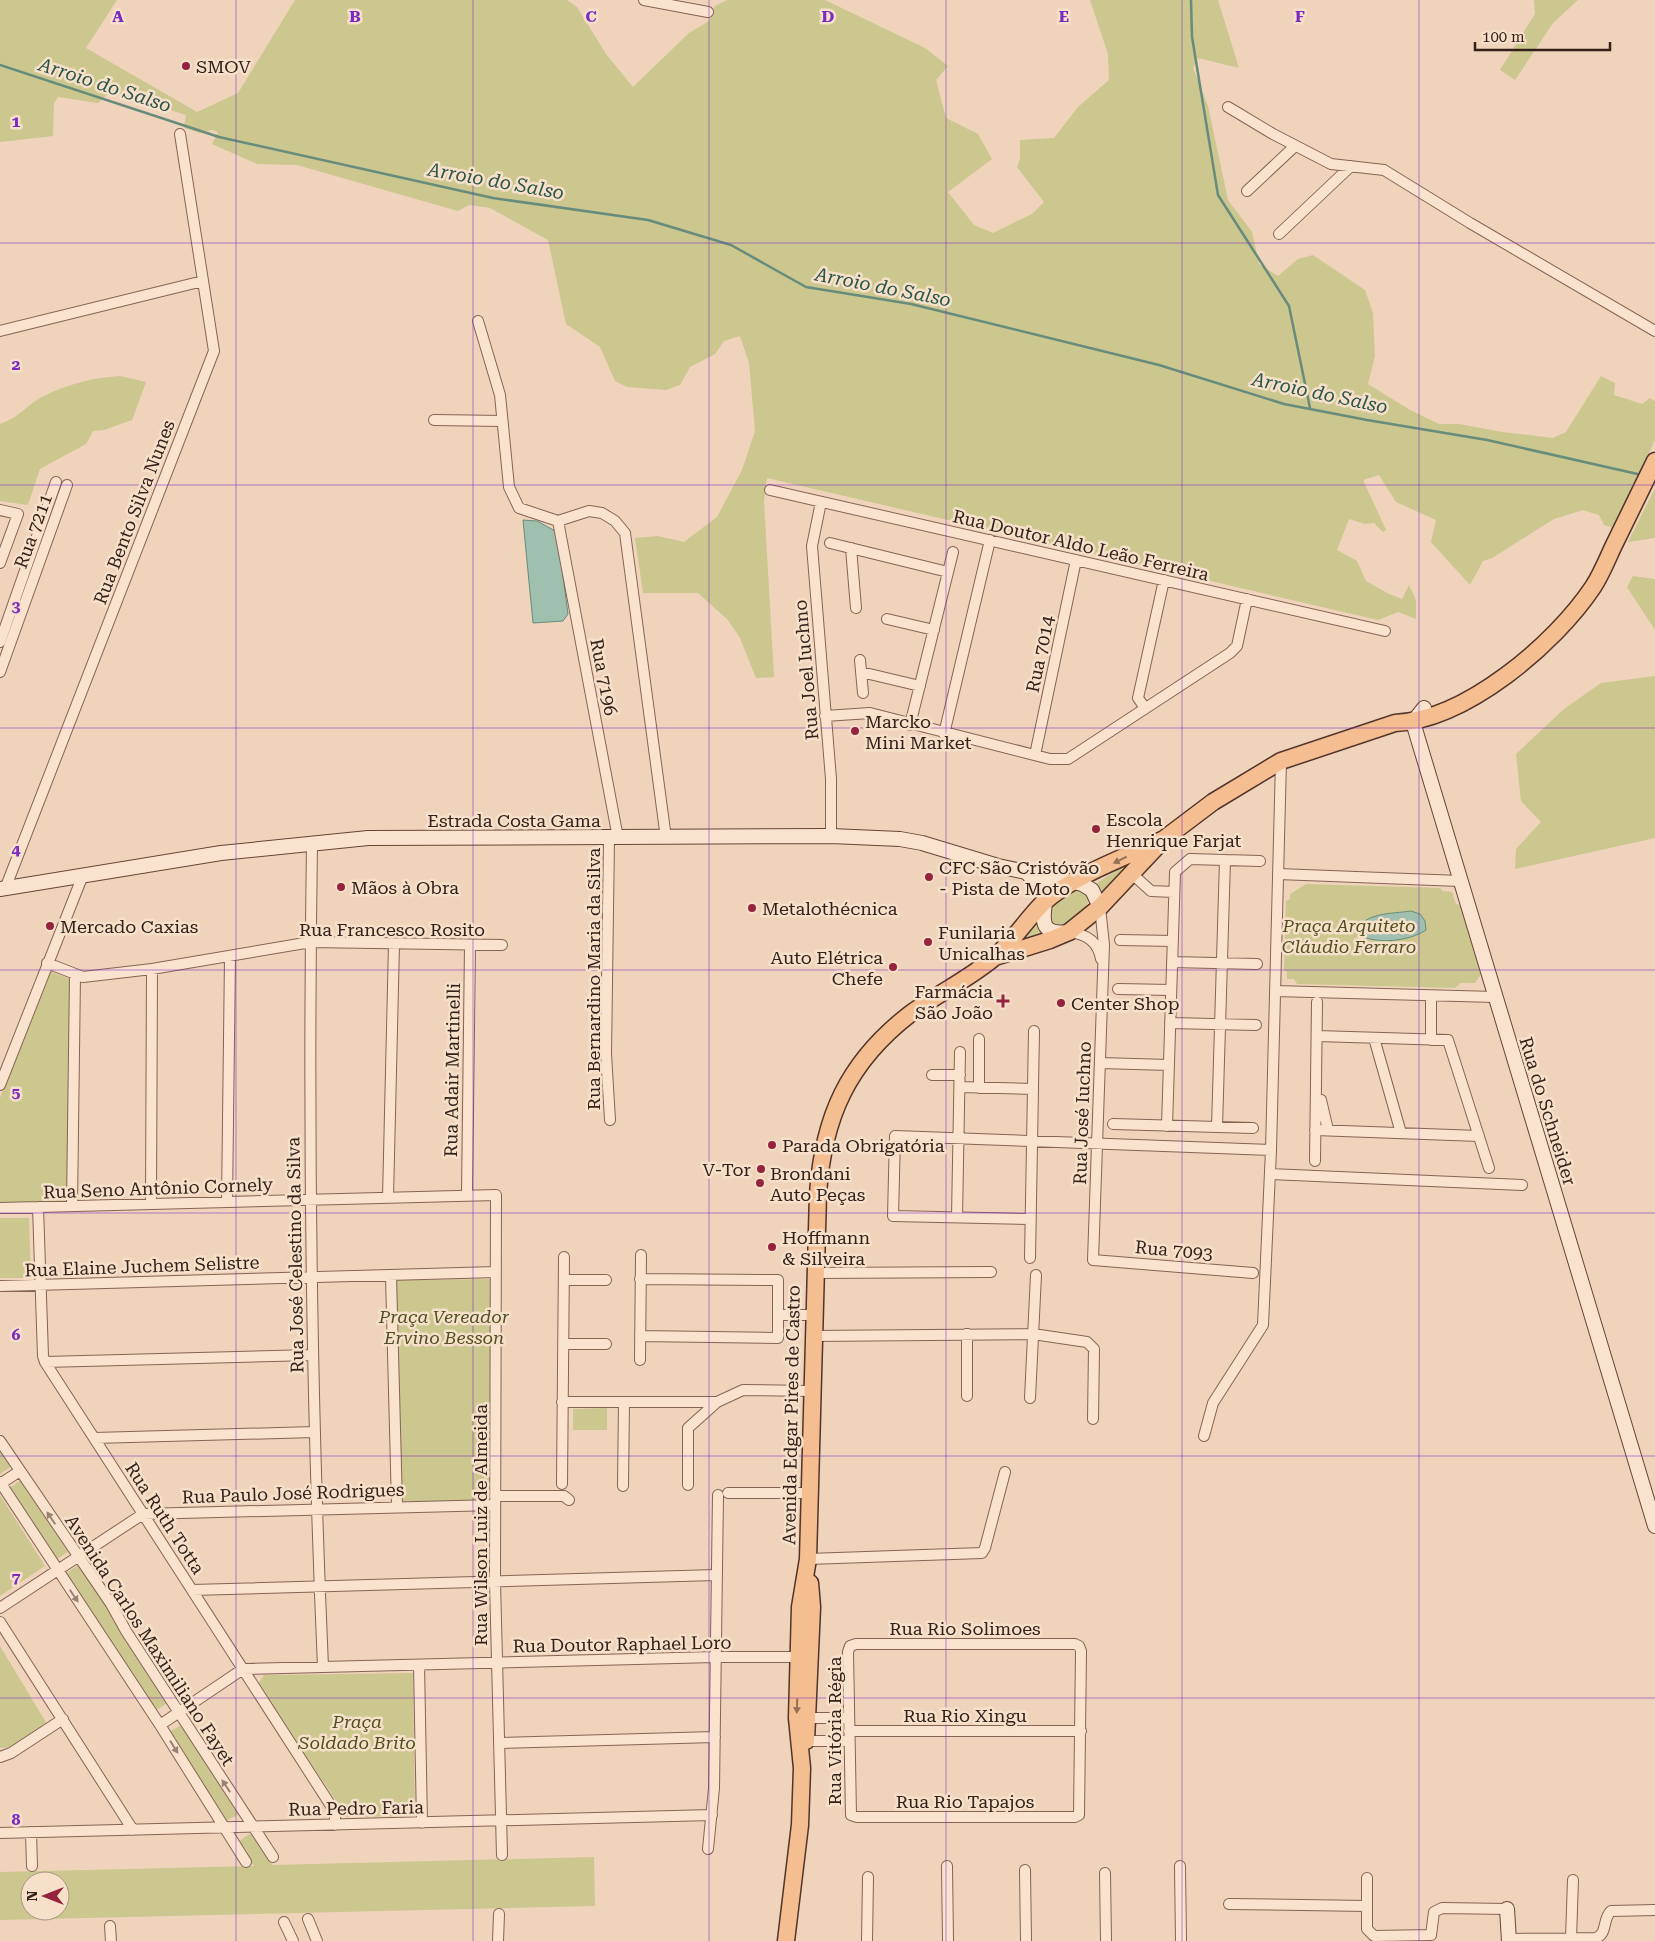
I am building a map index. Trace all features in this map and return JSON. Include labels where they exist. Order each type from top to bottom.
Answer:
[{"type":"main road","name":"Avenida Edgar Pires de Castro","points":[[995,957],[1069,932],[1100,907],[1164,839],[1213,802],[1281,761],[1395,723],[1413,722],[1461,703],[1533,656],[1568,621],[1594,586],[1650,472]]},
{"type":"main road","name":"Avenida Edgar Pires de Castro","points":[[1395,723],[1405,716],[1504,676]]},
{"type":"main road","points":[[1413,722],[1424,708]]},
{"type":"main road","name":"Rua do Schneider","points":[[1413,722],[1655,1526]]},
{"type":"main road","name":"Estrada Costa Gama","points":[[2,889],[221,853],[312,842],[368,838],[613,839],[831,836],[900,839],[922,843],[1026,873],[1074,882]]},
{"type":"main road","name":"Avenida Edgar Pires de Castro","points":[[802,1768],[797,1718],[812,1607],[808,1559],[813,1336],[820,1166],[825,1138],[840,1096],[866,1057],[882,1039],[910,1015],[995,957],[1044,902],[1074,882],[1164,839]]},
{"type":"main road","name":"Estrada Costa Gama","points":[[1026,873],[1043,889],[1044,902]]},
{"type":"main road","points":[[1074,882],[1087,886],[1092,890],[1100,907]]},
{"type":"main road","points":[[1044,902],[1042,914],[1046,925],[1057,932],[1069,932]]},
{"type":"main road","name":"Avenida Edgar Pires de Castro","points":[[786,1941],[800,1825],[802,1768],[809,1718],[805,1657]]},
{"type":"main road","points":[[1507,1909],[1509,1940]]},
{"type":"street","points":[[648,1],[708,12]]},
{"type":"street","points":[[1228,107],[1295,146],[1331,164],[1384,170],[1477,227],[1655,331]]},
{"type":"street","name":"Rua Bento Silva Nunes","points":[[2,889],[214,351],[180,134]]},
{"type":"street","points":[[1247,191],[1295,146]]},
{"type":"street","points":[[1280,234],[1351,166]]},
{"type":"street","points":[[0,331],[203,281]]},
{"type":"street","points":[[478,321],[498,388],[509,487],[513,499],[519,508],[558,521],[588,511],[602,512],[615,521],[626,533],[666,838]]},
{"type":"street","points":[[434,420],[502,421]]},
{"type":"street","name":"Rua 7211","points":[[0,642],[61,483],[0,672]]},
{"type":"street","name":"Rua Doutor Aldo Leão Ferreira","points":[[770,490],[1385,631]]},
{"type":"street","name":"Rua Joel Iuchno","points":[[821,502],[812,546],[831,778],[831,836]]},
{"type":"street","points":[[0,510],[18,514],[0,563]]},
{"type":"street","name":"Rua 7196","points":[[558,521],[613,839]]},
{"type":"street","points":[[944,734],[990,540]]},
{"type":"street","points":[[830,543],[948,572]]},
{"type":"street","points":[[851,548],[856,608]]},
{"type":"street","points":[[910,725],[953,552]]},
{"type":"street","name":"Rua 7014","points":[[1035,755],[1076,560]]},
{"type":"street","points":[[1145,708],[1138,698],[1164,580]]},
{"type":"street","points":[[825,716],[870,713],[944,734],[1050,759],[1068,759],[1237,646],[1247,599]]},
{"type":"street","points":[[887,618],[934,630]]},
{"type":"street","points":[[860,660],[863,693]]},
{"type":"street","points":[[861,672],[920,686]]},
{"type":"street","points":[[1204,1436],[1213,1403],[1263,1325],[1270,1174],[1281,761]]},
{"type":"street","name":"Rua Bernardino Maria da Silva","points":[[610,1120],[606,1054],[613,839]]},
{"type":"street","name":"Rua José Celestino da Silva","points":[[312,842],[309,1200],[316,1510],[323,1666]]},
{"type":"street","points":[[1167,1126],[1175,872],[1190,859],[1260,861]]},
{"type":"street","points":[[1217,1127],[1225,860]]},
{"type":"street","points":[[1131,873],[1151,892],[1174,892]]},
{"type":"street","points":[[1278,874],[1460,881]]},
{"type":"street","points":[[0,1085],[47,962],[83,875]]},
{"type":"street","name":"Rua José Iuchno","points":[[1093,1260],[1104,926],[1100,907]]},
{"type":"street","name":"Rua José Iuchno","points":[[1069,932],[1080,933],[1096,944],[1100,953],[1102,967]]},
{"type":"street","points":[[1120,940],[1173,941]]},
{"type":"street","name":"Rua Francesco Rosito","points":[[47,962],[75,976],[83,977],[230,957],[310,942],[502,945]]},
{"type":"street","points":[[388,1198],[394,944]]},
{"type":"street","name":"Rua Adair Martinelli","points":[[467,1195],[470,945]]},
{"type":"street","points":[[227,1202],[230,957]]},
{"type":"street","points":[[1172,962],[1258,964]]},
{"type":"street","points":[[151,1204],[152,969]]},
{"type":"street","points":[[72,1206],[75,976]]},
{"type":"street","points":[[1118,988],[1171,990]]},
{"type":"street","points":[[1275,991],[1495,997]]},
{"type":"street","points":[[1431,996],[1431,1040]]},
{"type":"street","points":[[1315,1161],[1317,1002]]},
{"type":"street","points":[[1170,1023],[1256,1025]]},
{"type":"street","points":[[1030,1258],[1034,1031]]},
{"type":"street","points":[[1317,1036],[1448,1040],[1489,1168]]},
{"type":"street","points":[[1374,1038],[1401,1133]]},
{"type":"street","points":[[978,1088],[980,1039]]},
{"type":"street","points":[[957,1217],[960,1052]]},
{"type":"street","points":[[1100,1063],[1169,1065]]},
{"type":"street","points":[[932,1074],[960,1075]]},
{"type":"street","points":[[960,1087],[1033,1089]]},
{"type":"street","points":[[1316,1100],[1321,1100],[1328,1130]]},
{"type":"street","points":[[1113,1124],[1253,1128]]},
{"type":"street","points":[[1315,1130],[1479,1136]]},
{"type":"street","points":[[1030,1219],[893,1216],[895,1136],[1270,1150]]},
{"type":"street","points":[[1270,1174],[1522,1185]]},
{"type":"street","name":"Rua Seno Antônio Cornely","points":[[0,1208],[496,1195]]},
{"type":"street","name":"Rua Wilson Luiz de Almeida","points":[[496,1195],[495,1582],[502,1854]]},
{"type":"street","name":"Rua Ruth Totta","points":[[38,1207],[43,1356],[45,1362],[335,1812],[335,1825]]},
{"type":"street","points":[[640,1255],[640,1360]]},
{"type":"street","points":[[562,1484],[564,1257]]},
{"type":"street","name":"Rua 7093","points":[[1093,1260],[1253,1273]]},
{"type":"street","name":"Rua Elaine Juchem Selistre","points":[[0,1286],[496,1272]]},
{"type":"street","points":[[815,1273],[991,1272]]},
{"type":"street","points":[[1030,1398],[1036,1275]]},
{"type":"street","points":[[391,1276],[397,1506]]},
{"type":"street","points":[[564,1280],[606,1280]]},
{"type":"street","points":[[640,1280],[778,1280],[778,1338],[640,1336]]},
{"type":"street","points":[[778,1315],[814,1315]]},
{"type":"street","points":[[967,1334],[967,1396]]},
{"type":"street","points":[[813,1336],[1033,1334],[1092,1344],[1094,1349],[1093,1419]]},
{"type":"street","points":[[563,1344],[606,1344]]},
{"type":"street","points":[[45,1362],[312,1354]]},
{"type":"street","points":[[688,1485],[688,1428],[717,1402],[743,1390],[812,1391]]},
{"type":"street","points":[[562,1402],[717,1402]]},
{"type":"street","points":[[623,1486],[624,1402]]},
{"type":"street","points":[[94,1438],[314,1432]]},
{"type":"street","name":"Avenida Carlos Maximiliano Fayet","points":[[0,1441],[76,1557],[111,1604],[179,1713],[273,1857]]},
{"type":"street","points":[[20,1471],[0,1483],[160,1724],[246,1862]]},
{"type":"street","points":[[808,1559],[982,1553],[985,1548],[1005,1472]]},
{"type":"street","points":[[708,1849],[712,1815],[715,1737],[716,1575],[723,1494],[810,1493]]},
{"type":"street","name":"Rua Paulo José Rodrigues","points":[[143,1514],[316,1510],[564,1496],[569,1500]]},
{"type":"street","points":[[0,1608],[143,1514]]},
{"type":"street","points":[[192,1590],[716,1575]]},
{"type":"street","points":[[0,1622],[133,1830]]},
{"type":"street","name":"Rua Rio Solimoes","points":[[850,1646],[856,1644],[1075,1644],[1079,1646],[1081,1651],[1081,1731]]},
{"type":"street","name":"Rua Vitória Régia","points":[[850,1646],[848,1652],[851,1815]]},
{"type":"street","name":"Rua Doutor Raphael Loro","points":[[243,1669],[716,1657],[805,1657]]},
{"type":"street","points":[[419,1665],[422,1823]]},
{"type":"street","points":[[160,1724],[243,1669]]},
{"type":"street","points":[[809,1718],[849,1718]]},
{"type":"street","points":[[0,1757],[11,1753],[63,1719]]},
{"type":"street","name":"Rua Rio Xingu","points":[[806,1741],[849,1736],[1081,1731]]},
{"type":"street","name":"Rua Rio Tapajos","points":[[851,1815],[857,1817],[1075,1817],[1079,1815],[1081,1731]]},
{"type":"street","points":[[500,1743],[715,1737]]},
{"type":"street","name":"Rua Pedro Faria","points":[[0,1833],[712,1815]]},
{"type":"street","points":[[31,1832],[32,1866]]},
{"type":"street","points":[[947,1866],[948,1941]]},
{"type":"street","points":[[1180,1866],[1181,1941]]},
{"type":"street","points":[[1026,1870],[1026,1941]]},
{"type":"street","points":[[1105,1873],[1106,1941]]},
{"type":"street","points":[[867,1941],[868,1877]]},
{"type":"street","points":[[1367,1878],[1367,1930],[1374,1936],[1431,1935],[1434,1912],[1437,1909],[1507,1909]]},
{"type":"street","points":[[1572,1938],[1573,1880]]},
{"type":"street","points":[[1229,1904],[1367,1906]]},
{"type":"street","points":[[1509,1940],[1600,1937],[1604,1932],[1606,1915],[1611,1911],[1655,1910]]},
{"type":"street","points":[[498,1914],[498,1941]]},
{"type":"street","points":[[308,1919],[317,1941]]},
{"type":"street","points":[[284,1922],[293,1941]]},
{"type":"street","points":[[110,1926],[111,1941]]},
{"type":"green space","points":[[0,0],[117,0],[86,48],[197,112],[238,93],[295,0],[567,0],[577,7],[606,54],[633,87],[689,33],[709,21],[715,6],[727,0],[825,0],[925,48],[948,66],[936,80],[946,118],[978,134],[992,159],[948,192],[974,225],[993,233],[1032,214],[1044,202],[1017,167],[1020,159],[1020,140],[1054,138],[1078,107],[1109,80],[1108,54],[1090,0],[1218,0],[1239,68],[1198,58],[1193,68],[1208,106],[1228,200],[1252,232],[1259,264],[1278,276],[1298,259],[1313,255],[1365,290],[1373,313],[1375,356],[1368,384],[1410,410],[1439,424],[1459,424],[1502,432],[1553,438],[1566,432],[1601,376],[1615,383],[1614,395],[1642,404],[1650,398],[1655,401],[1655,440],[1614,528],[1604,525],[1599,515],[1583,510],[1554,519],[1492,558],[1483,561],[1470,585],[1431,542],[1436,520],[1396,502],[1379,475],[1363,480],[1386,530],[1383,532],[1374,523],[1365,524],[1349,519],[1337,550],[1357,561],[1366,581],[1389,594],[1402,599],[1409,585],[1416,600],[1416,619],[1398,612],[1378,620],[767,478],[764,501],[774,677],[756,678],[740,638],[728,620],[698,593],[643,593],[635,538],[658,536],[684,542],[717,517],[742,470],[755,431],[749,363],[740,336],[724,341],[715,354],[690,367],[680,385],[666,390],[627,387],[615,381],[600,347],[566,324],[548,240],[490,208],[469,205],[458,211],[297,165],[257,164],[212,144],[218,132],[212,130],[200,133],[184,128],[186,115],[111,91],[98,103],[58,97],[54,103],[53,136],[0,142]]},
{"type":"green space","points":[[1534,0],[1578,0],[1553,23],[1515,80],[1500,70],[1535,14]]},
{"type":"green space","points":[[120,376],[146,382],[132,420],[104,430],[93,431],[86,444],[40,469],[28,505],[0,501],[0,424],[13,418],[42,397],[70,385],[100,378]]},
{"type":"green space","points":[[1655,488],[1655,538],[1628,542]]},
{"type":"green space","points":[[1633,576],[1655,579],[1655,630],[1627,587]]},
{"type":"green space","points":[[1655,676],[1655,838],[1515,869],[1516,849],[1541,822],[1521,801],[1516,754],[1564,709],[1601,683]]},
{"type":"green space","points":[[1131,861],[1135,865],[1102,898],[1094,885]]},
{"type":"green space","name":"Praça Arquiteto Cláudio Ferraro","points":[[1306,884],[1440,888],[1443,891],[1452,892],[1456,904],[1460,905],[1481,974],[1475,983],[1461,983],[1455,988],[1297,984],[1294,979],[1287,979],[1287,972],[1284,970],[1286,901],[1290,899],[1290,894]]},
{"type":"green space","points":[[1080,890],[1088,896],[1086,907],[1072,920],[1066,923],[1055,924],[1050,919],[1052,906],[1073,891]]},
{"type":"green space","points":[[1038,917],[1047,931],[1014,945]]},
{"type":"green space","points":[[49,971],[70,979],[67,1202],[0,1204],[0,1098]]},
{"type":"green space","points":[[0,1218],[29,1218],[31,1278],[0,1278]]},
{"type":"green space","name":"Praça Vereador Ervino Besson","points":[[491,1279],[489,1500],[402,1502],[396,1280]]},
{"type":"green space","points":[[607,1408],[607,1430],[573,1430],[573,1409]]},
{"type":"green space","points":[[0,1447],[12,1466],[0,1474]]},
{"type":"green space","points":[[21,1480],[68,1552],[55,1560],[8,1489]]},
{"type":"green space","points":[[0,1495],[45,1566],[0,1596]]},
{"type":"green space","points":[[78,1565],[107,1605],[167,1703],[155,1711],[65,1574]]},
{"type":"green space","points":[[0,1646],[47,1724],[12,1747],[0,1748]]},
{"type":"green space","name":"Praça Soldado Brito","points":[[413,1673],[415,1816],[347,1817],[258,1684],[264,1675]]},
{"type":"green space","points":[[181,1725],[239,1814],[226,1821],[169,1732]]},
{"type":"green space","points":[[251,1833],[273,1865],[594,1857],[595,1906],[70,1918],[70,1871],[42,1871],[254,1866],[239,1841]]},
{"type":"green space","points":[[0,1872],[20,1872],[20,1920],[0,1920]]},
{"type":"shaded area","points":[[523,520],[537,521],[557,532],[568,614],[563,621],[533,623]]},
{"type":"shaded area","points":[[1411,911],[1420,914],[1425,921],[1426,930],[1419,934],[1402,939],[1383,941],[1366,938],[1358,935],[1356,931],[1366,920],[1373,917]]},
{"type":"waterway","points":[[1191,0],[1192,37],[1218,195],[1289,306],[1310,408]]},
{"type":"waterway","name":"Arroio do Salso","points":[[0,65],[219,137],[493,198],[648,220],[731,245],[806,287],[911,304],[1159,365],[1284,404],[1487,440],[1642,475]]},
{"type":"place","name":"SMOV","points":[[186,66]]},
{"type":"place","name":"Marcko Mini Market","points":[[855,731]]},
{"type":"place","name":"Escola Henrique Farjat","points":[[1096,829]]},
{"type":"place","name":"CFC São Cristóvão - Pista de Moto","points":[[929,877]]},
{"type":"place","name":"Mãos à Obra","points":[[341,887]]},
{"type":"place","name":"Metalothécnica","points":[[752,908]]},
{"type":"place","name":"Mercado Caxias","points":[[50,926]]},
{"type":"place","name":"Funilaria Unicalhas","points":[[928,942]]},
{"type":"place","name":"Auto Elétrica Chefe","points":[[893,967]]},
{"type":"place","name":"Farmácia São João","points":[[1003,1001]]},
{"type":"place","name":"Center Shop","points":[[1061,1003]]},
{"type":"place","name":"Parada Obrigatória","points":[[772,1145]]},
{"type":"place","name":"V-Tor","points":[[761,1169]]},
{"type":"place","name":"Brondani Auto Peças","points":[[760,1183]]},
{"type":"place","name":"Hoffmann & Silveira","points":[[772,1247]]}]
